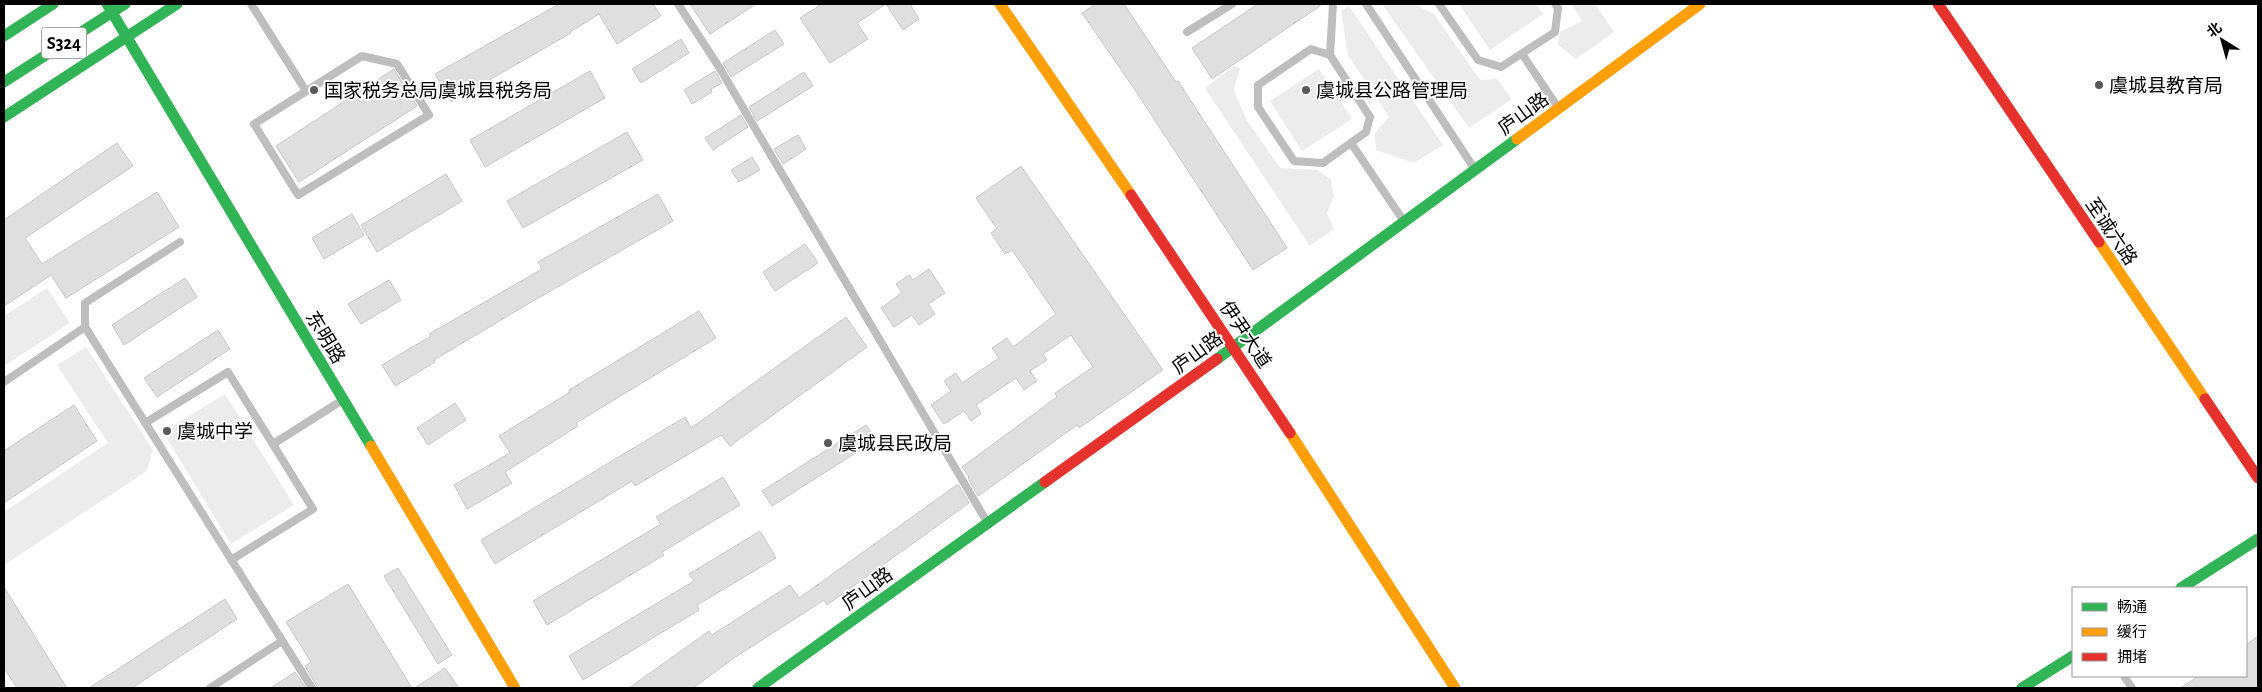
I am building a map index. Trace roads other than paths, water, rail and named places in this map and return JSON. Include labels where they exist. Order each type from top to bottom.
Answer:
[{"type":"main road","name":"S324","points":[[4,36],[53,4]]},
{"type":"main road","name":"S324","points":[[4,82],[109,8],[125,4]]},
{"type":"main road","points":[[4,117],[176,4]]},
{"type":"main road","name":"伊尹大道","points":[[1000,4],[1234,347],[1455,688]]},
{"type":"main road","name":"庐山路","points":[[758,688],[1234,347],[1700,4]]},
{"type":"main road","name":"至诚六路","points":[[1938,4],[2258,478]]},
{"type":"main road","name":"东明路","points":[[109,8],[515,688]]},
{"type":"main road","points":[[2183,587],[2258,539]]},
{"type":"main road","points":[[2022,688],[2072,657]]},
{"type":"lane","points":[[251,4],[306,91]]},
{"type":"lane","points":[[678,4],[724,76],[988,523]]},
{"type":"lane","points":[[1187,32],[1232,4]]},
{"type":"lane","points":[[1330,55],[1311,49],[1258,85],[1258,107],[1294,161],[1323,163],[1366,132],[1370,117],[1330,55],[1333,4]]},
{"type":"lane","points":[[1366,4],[1475,170]]},
{"type":"lane","points":[[1439,4],[1478,60],[1502,67],[1556,32],[1558,8],[1555,4]]},
{"type":"lane","points":[[1522,54],[1559,108]]},
{"type":"lane","points":[[362,56],[397,64],[429,115],[298,195],[254,124],[306,91],[362,56]]},
{"type":"lane","points":[[1351,143],[1404,222]]},
{"type":"lane","points":[[180,242],[85,303],[85,327],[312,688]]},
{"type":"lane","points":[[4,382],[85,327]]},
{"type":"lane","points":[[145,423],[228,372],[313,509],[232,560]]},
{"type":"lane","points":[[273,444],[343,400]]},
{"type":"lane","points":[[210,688],[282,641]]},
{"type":"lane","points":[[2125,677],[2132,688]]},
{"type":"place","name":"虞城县教育局","points":[[2099,85]]},
{"type":"place","name":"国家税务总局虞城县税务局","points":[[314,90]]},
{"type":"place","name":"虞城县公路管理局","points":[[1306,90]]},
{"type":"place","name":"虞城中学","points":[[167,431]]},
{"type":"place","name":"虞城县民政局","points":[[828,443]]}]
